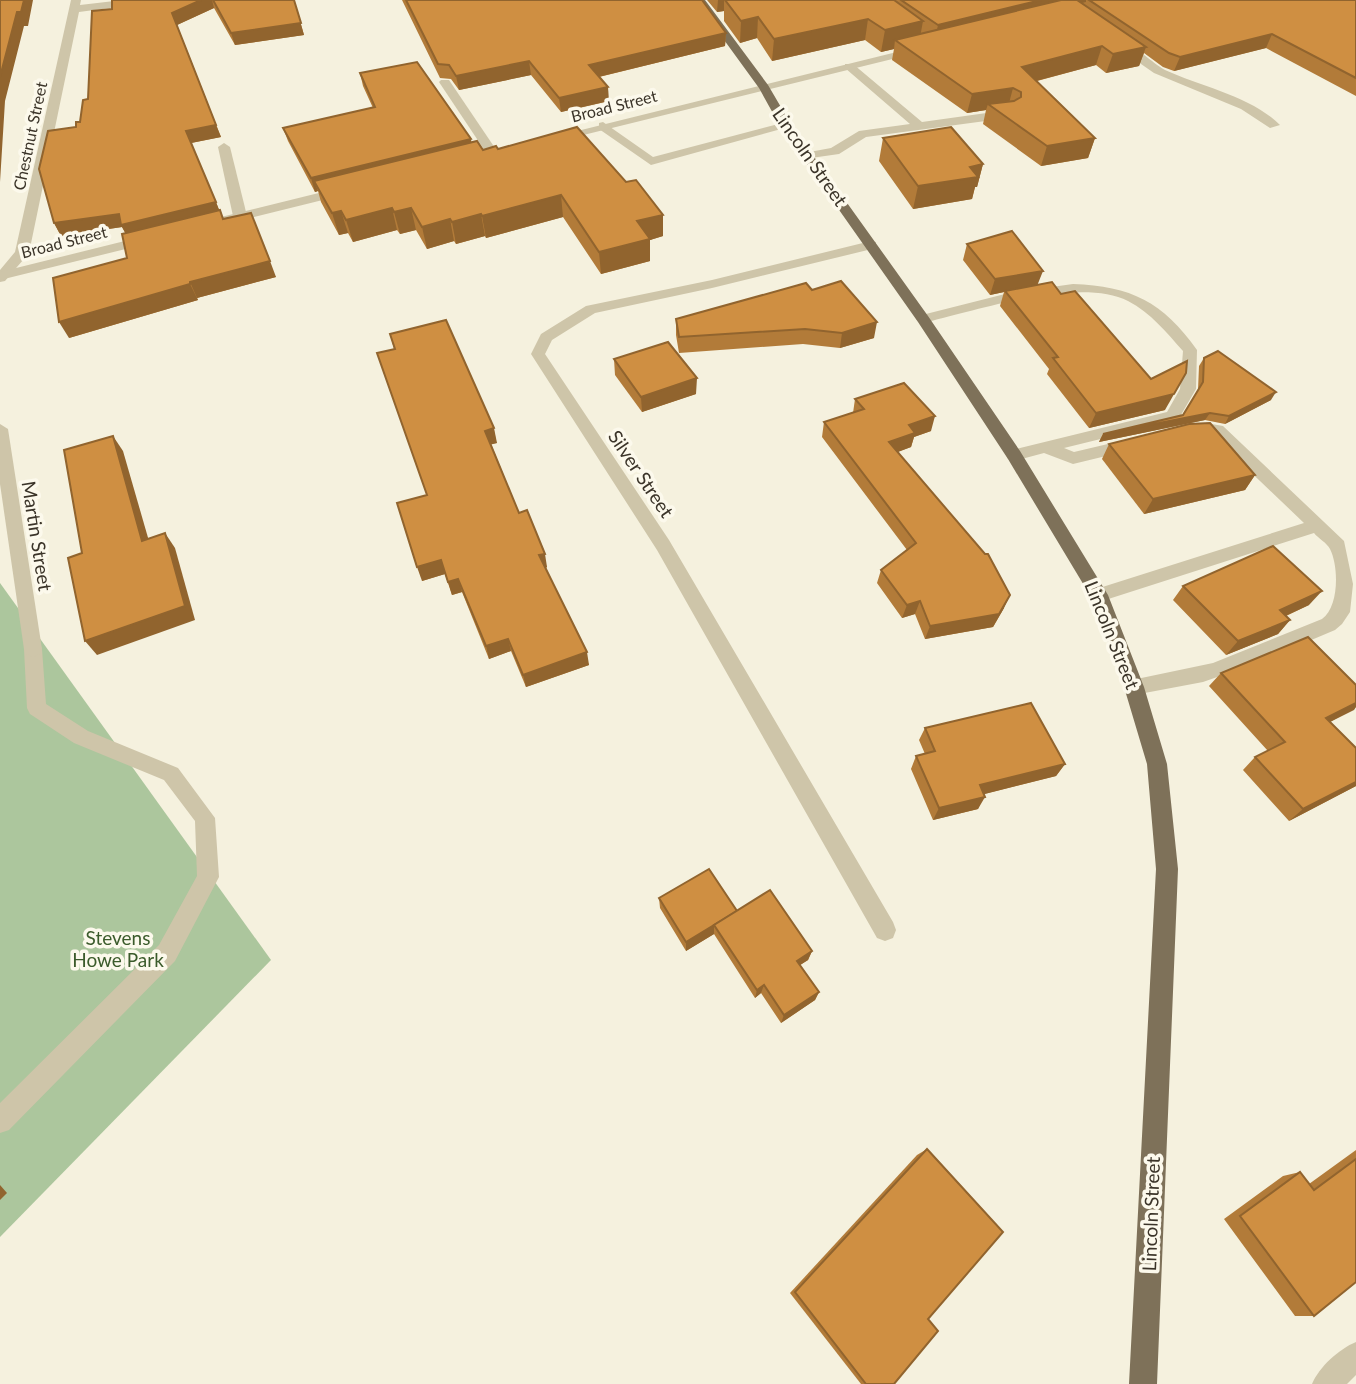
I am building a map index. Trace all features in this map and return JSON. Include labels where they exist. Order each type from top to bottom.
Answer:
[{"type":"main road","name":"Lincoln Street","points":[[700,0],[764,86],[786,126],[923,319],[1014,455],[1100,595],[1134,687],[1157,764],[1167,869],[1143,1384]]},
{"type":"street","points":[[75,5],[148,0]]},
{"type":"street","name":"Chestnut Street","points":[[2,276],[22,253],[75,5]]},
{"type":"street","points":[[711,17],[724,15]]},
{"type":"street","points":[[1116,41],[1158,71],[1245,107],[1275,125]]},
{"type":"street","name":"Broad Street","points":[[542,142],[934,45]]},
{"type":"street","points":[[849,66],[917,124]]},
{"type":"street","points":[[445,82],[492,154]]},
{"type":"street","points":[[808,156],[835,151],[863,134],[917,124],[1007,114]]},
{"type":"street","points":[[603,127],[651,162],[786,126]]},
{"type":"street","points":[[224,147],[240,216]]},
{"type":"street","points":[[214,223],[360,187]]},
{"type":"street","name":"Broad Street","points":[[2,276],[162,236]]},
{"type":"street","name":"Silver Street","points":[[871,246],[814,257],[712,284],[591,309],[546,337],[538,354],[663,545],[885,930]]},
{"type":"street","points":[[923,319],[1059,289],[1117,291],[1152,309],[1190,350],[1188,389],[1172,416],[1014,455]]},
{"type":"street","points":[[1047,447],[1073,458],[1180,432],[1206,428],[1217,430],[1338,546],[1343,572],[1343,604],[1335,620],[1301,637],[1205,674],[1134,687]]},
{"type":"street","name":"Martin Street","points":[[0,429],[33,649],[37,708],[80,737],[171,774],[205,818],[208,877],[167,953],[0,1121]]},
{"type":"street","points":[[1100,595],[1315,526]]},
{"type":"street","points":[[1326,1384],[1356,1356]]},
{"type":"green space","name":"Stevens Howe Park","points":[[0,583],[271,960],[0,1237]]},
{"type":"building","points":[[0,0],[24,0],[21,12],[17,12],[0,77]]},
{"type":"building","points":[[112,0],[201,0],[172,13],[216,125],[186,131],[216,202],[121,225],[119,214],[54,223],[39,169],[48,131],[76,127],[76,122],[80,122],[83,100],[88,99],[92,11],[112,9]]},
{"type":"building","points":[[213,0],[294,0],[301,23],[231,33]]},
{"type":"building","points":[[406,0],[702,0],[726,33],[589,65],[608,87],[559,98],[529,61],[456,76],[449,65],[438,64]]},
{"type":"building","points":[[725,0],[894,0],[923,21],[885,30],[868,19],[774,39],[758,17],[741,21]]},
{"type":"building","points":[[901,0],[1041,0],[938,25]]},
{"type":"building","points":[[1061,0],[1077,0],[1146,47],[1113,54],[1102,46],[1022,67],[1095,138],[1047,146],[988,104],[1014,101],[1021,97],[1021,92],[1013,88],[972,94],[895,40]]},
{"type":"building","points":[[1089,0],[1356,0],[1356,78],[1272,34],[1180,57],[1169,53]]},
{"type":"building","points":[[417,62],[471,139],[311,178],[283,128],[375,107],[360,73]]},
{"type":"building","points":[[577,127],[626,182],[636,180],[663,215],[637,221],[650,239],[599,252],[561,195],[482,216],[481,214],[452,222],[450,219],[422,227],[411,208],[394,212],[392,208],[346,220],[341,211],[332,213],[314,181],[477,141],[483,150],[496,146],[498,149]]},
{"type":"building","points":[[951,127],[983,164],[970,167],[978,177],[918,186],[883,138]]},
{"type":"building","points":[[220,210],[223,219],[251,213],[270,261],[59,322],[53,278],[127,258],[122,234]]},
{"type":"building","points":[[1012,231],[1043,271],[995,279],[967,244]]},
{"type":"building","points":[[841,281],[877,322],[842,333],[805,329],[679,337],[676,319],[806,283],[812,290]]},
{"type":"building","points":[[1052,282],[1061,294],[1075,291],[1151,379],[1187,361],[1186,373],[1174,394],[1096,413],[1053,358],[1058,357],[1005,291]]},
{"type":"building","points":[[446,320],[494,428],[485,431],[519,513],[527,510],[545,554],[539,555],[587,652],[523,675],[508,639],[486,646],[458,579],[448,582],[441,560],[417,567],[397,503],[427,495],[377,353],[395,349],[390,334]]},
{"type":"building","points":[[668,342],[697,378],[641,397],[614,359]]},
{"type":"building","points":[[1218,351],[1276,392],[1229,416],[1210,413],[1103,434],[1183,415],[1203,382],[1204,358]]},
{"type":"building","points":[[904,383],[935,416],[909,425],[915,433],[889,442],[985,554],[988,554],[1010,595],[999,614],[930,626],[920,601],[907,605],[881,570],[916,543],[824,422],[864,409],[855,399]]},
{"type":"building","points":[[1210,423],[1255,475],[1153,499],[1109,444],[1189,424]]},
{"type":"building","points":[[113,436],[142,541],[165,533],[185,606],[85,641],[68,558],[82,553],[64,450]]},
{"type":"building","points":[[1273,546],[1322,591],[1280,610],[1290,620],[1238,641],[1183,586]]},
{"type":"building","points":[[1308,637],[1356,685],[1356,703],[1326,718],[1356,748],[1356,782],[1303,809],[1255,757],[1285,742],[1221,673]]},
{"type":"building","points":[[1031,703],[1065,764],[980,785],[985,797],[939,808],[916,756],[935,751],[925,728]]},
{"type":"building","points":[[709,869],[737,911],[686,942],[659,898]]},
{"type":"building","points":[[770,890],[812,951],[797,961],[819,992],[784,1015],[764,985],[757,990],[714,925]]},
{"type":"building","points":[[927,1149],[1003,1232],[928,1319],[938,1331],[894,1384],[866,1384],[795,1292]]},
{"type":"building","points":[[1356,1159],[1356,1282],[1314,1316],[1240,1216],[1300,1172],[1314,1190]]}]
